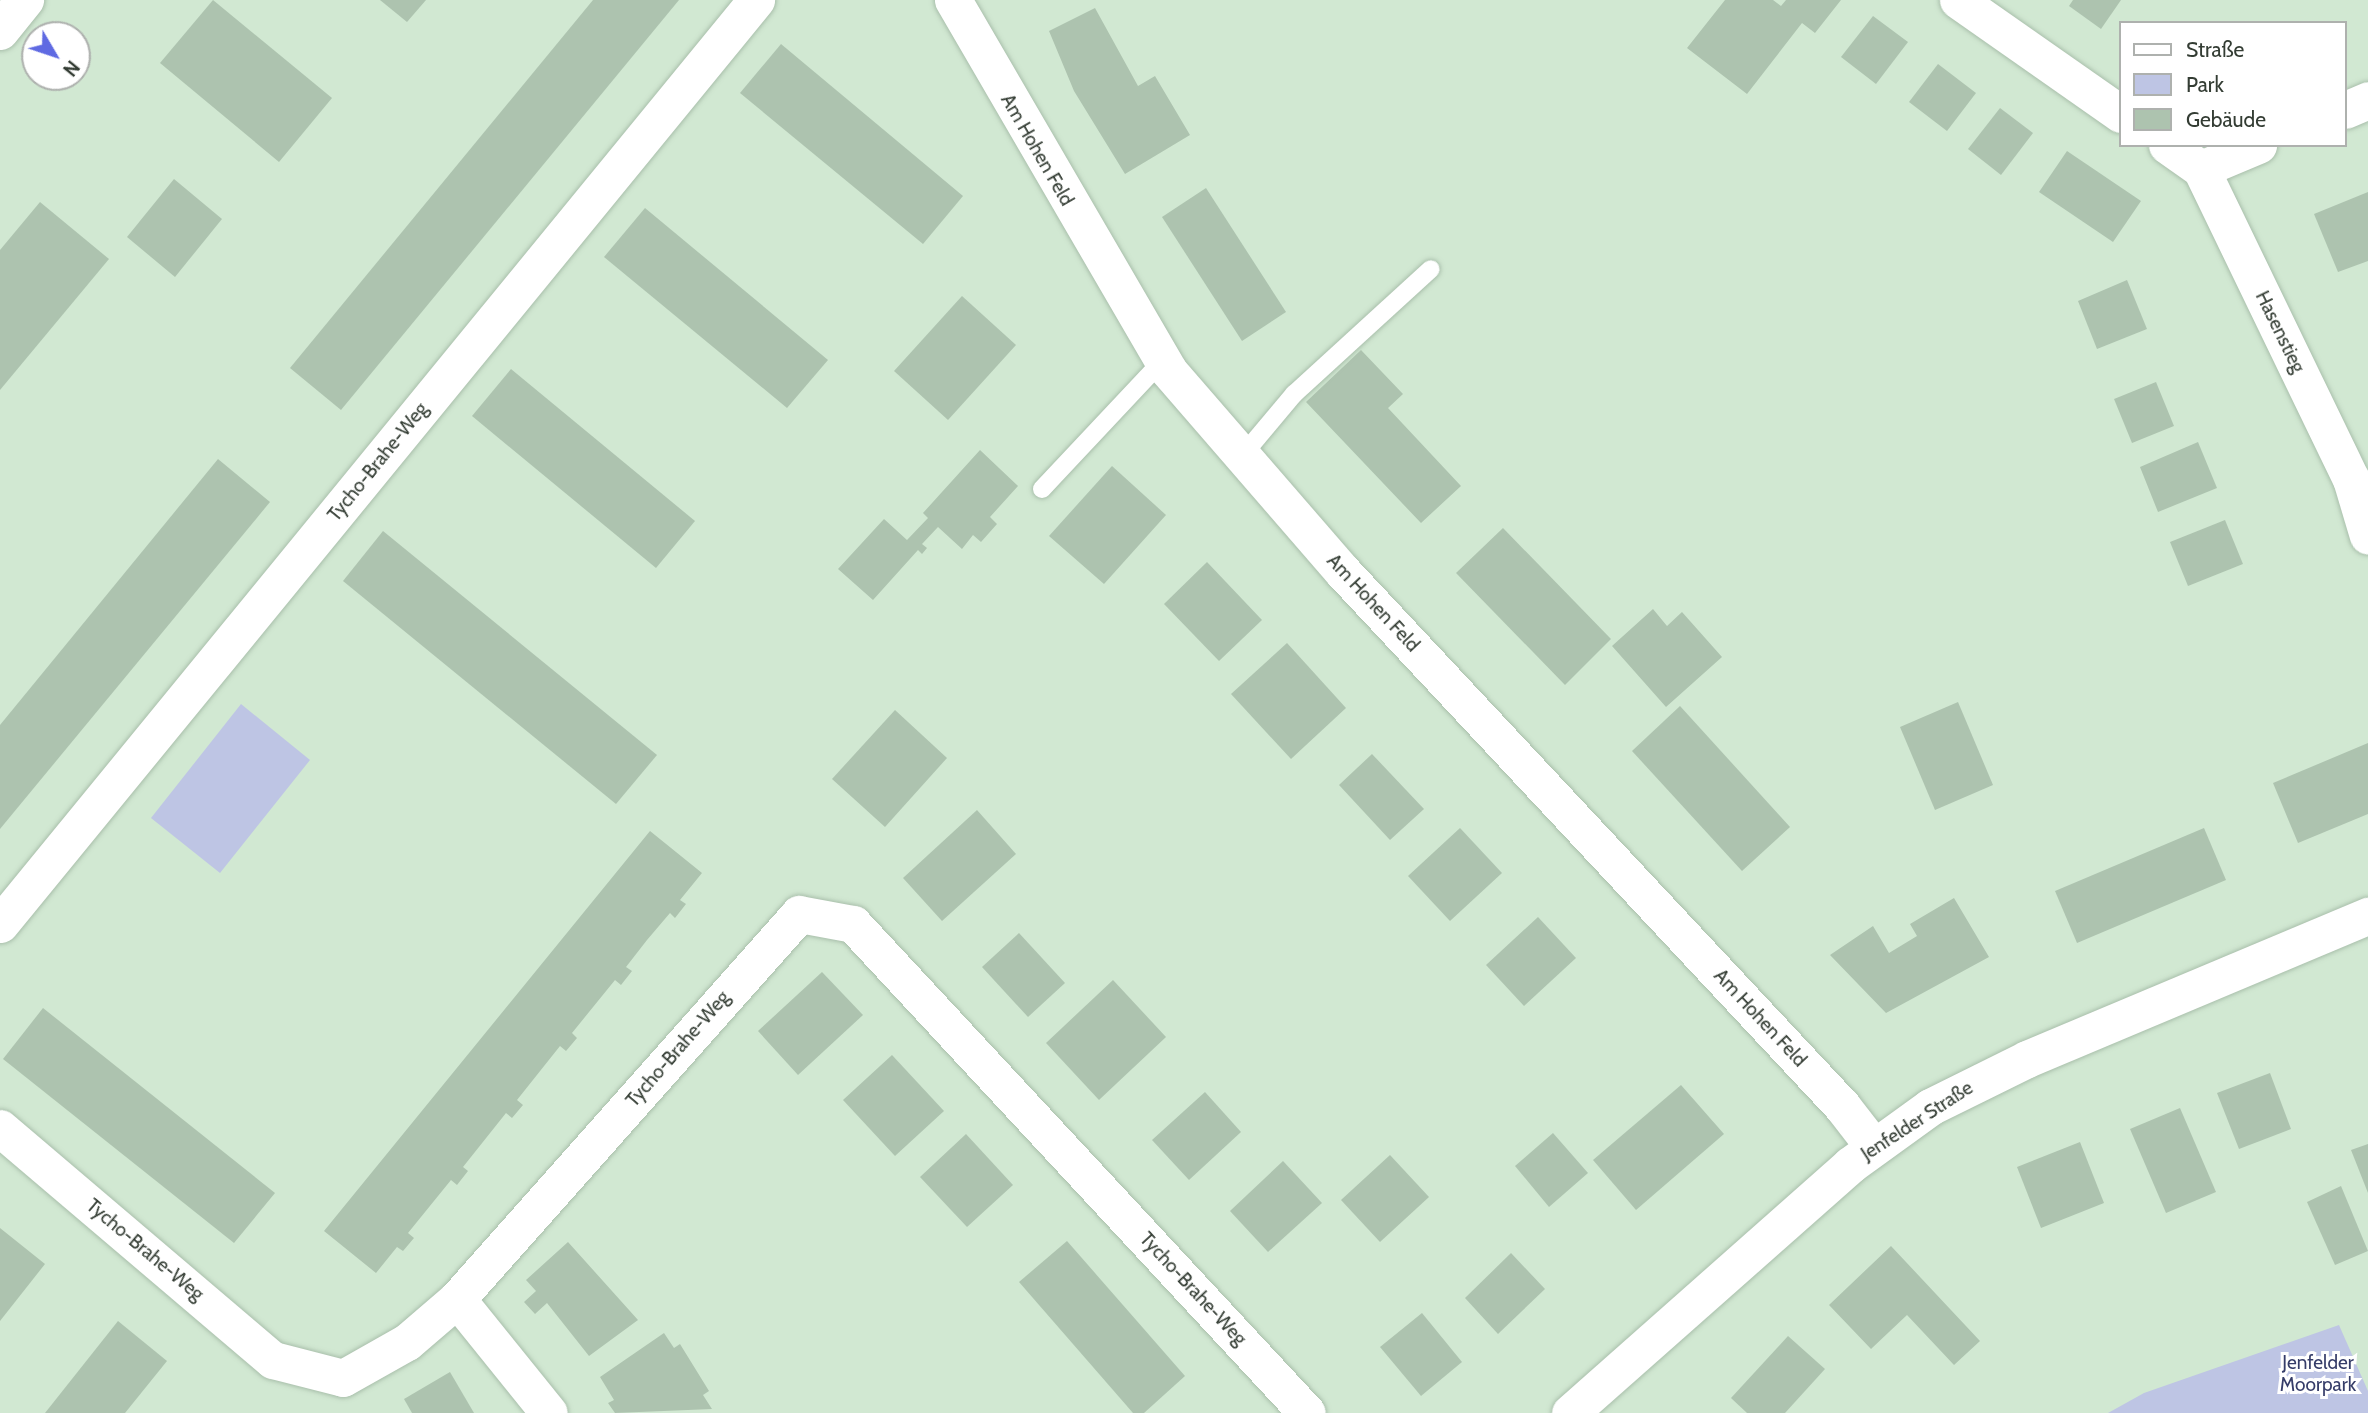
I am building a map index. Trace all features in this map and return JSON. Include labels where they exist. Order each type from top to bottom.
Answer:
[{"type":"main road","points":[[0,31],[25,0]]},
{"type":"street","name":"Tycho-Brahe-Weg","points":[[0,924],[755,0]]},
{"type":"street","name":"Am Hohen Feld","points":[[953,0],[1162,361],[1343,572],[1842,1106],[1873,1146]]},
{"type":"street","points":[[1958,0],[2120,113]]},
{"type":"street","points":[[2347,109],[2368,100]]},
{"type":"street","name":"Hasenstieg","points":[[2170,147],[2201,169],[2351,479],[2368,536]]},
{"type":"street","points":[[2201,169],[2253,147]]},
{"type":"street","name":"Tycho-Brahe-Weg","points":[[0,1128],[273,1360],[343,1378],[407,1342],[457,1299],[799,914],[853,924],[1307,1413]]},
{"type":"street","name":"Jenfelder Straße","points":[[1570,1413],[1873,1146],[1969,1085],[2368,916]]},
{"type":"street","points":[[457,1299],[549,1413]]},
{"type":"lane","points":[[1242,456],[1294,394],[1431,269]]},
{"type":"lane","points":[[1042,489],[1162,361]]},
{"type":"green space","points":[[241,704],[310,760],[220,873],[151,818]]},
{"type":"green space","name":"Jenfelder Moorpark","points":[[2339,1325],[2368,1391],[2368,1413],[2108,1413],[2144,1393]]},
{"type":"building","points":[[213,0],[332,98],[279,162],[160,63]]},
{"type":"building","points":[[380,0],[426,0],[407,22]]},
{"type":"building","points":[[593,0],[679,0],[341,410],[290,368]]},
{"type":"building","points":[[1725,0],[1773,0],[1781,6],[1786,0],[1841,0],[1815,33],[1802,23],[1747,94],[1687,48]]},
{"type":"building","points":[[2073,0],[2121,0],[2101,29],[2069,6]]},
{"type":"building","points":[[1095,8],[1138,86],[1155,76],[1190,135],[1125,174],[1074,91],[1049,31]]},
{"type":"building","points":[[1873,16],[1908,42],[1876,84],[1841,57]]},
{"type":"building","points":[[781,44],[963,196],[923,244],[740,93]]},
{"type":"building","points":[[1938,64],[1976,93],[1947,131],[1909,102]]},
{"type":"building","points":[[2000,108],[2033,133],[2001,175],[1968,149]]},
{"type":"building","points":[[2067,151],[2141,201],[2113,242],[2039,192]]},
{"type":"building","points":[[174,179],[222,219],[175,277],[127,237]]},
{"type":"building","points":[[1206,188],[1286,312],[1242,341],[1162,217]]},
{"type":"building","points":[[2368,192],[2368,261],[2338,272],[2314,214]]},
{"type":"building","points":[[40,202],[109,259],[0,390],[0,250]]},
{"type":"building","points":[[645,208],[828,360],[787,408],[604,257]]},
{"type":"building","points":[[2127,280],[2147,329],[2097,349],[2078,301]]},
{"type":"building","points":[[962,296],[1016,345],[948,420],[894,371]]},
{"type":"building","points":[[1361,350],[1403,394],[1388,408],[1461,486],[1421,523],[1306,402]]},
{"type":"building","points":[[511,369],[695,521],[656,568],[472,416]]},
{"type":"building","points":[[2156,382],[2174,426],[2132,443],[2114,399]]},
{"type":"building","points":[[2198,442],[2217,488],[2158,512],[2140,467]]},
{"type":"building","points":[[980,450],[1018,486],[990,517],[997,524],[981,542],[973,535],[962,549],[938,527],[922,544],[927,548],[922,554],[918,550],[873,600],[838,569],[884,519],[907,540],[928,518],[923,513]]},
{"type":"building","points":[[218,459],[270,502],[0,829],[0,725]]},
{"type":"building","points":[[1112,466],[1166,515],[1104,584],[1049,536]]},
{"type":"building","points":[[2225,520],[2243,564],[2188,586],[2170,542]]},
{"type":"building","points":[[1503,528],[1611,639],[1565,685],[1456,573]]},
{"type":"building","points":[[383,531],[657,755],[616,804],[343,581]]},
{"type":"building","points":[[1207,562],[1262,620],[1219,661],[1164,604]]},
{"type":"building","points":[[1653,609],[1667,626],[1682,612],[1722,657],[1666,707],[1612,646]]},
{"type":"building","points":[[1287,643],[1346,708],[1291,759],[1231,694]]},
{"type":"building","points":[[1958,702],[1993,785],[1935,810],[1900,727]]},
{"type":"building","points":[[1680,706],[1790,827],[1742,871],[1632,751]]},
{"type":"building","points":[[895,710],[947,758],[885,827],[832,779]]},
{"type":"building","points":[[2368,743],[2368,814],[2298,843],[2273,783]]},
{"type":"building","points":[[1372,754],[1424,809],[1390,840],[1339,785]]},
{"type":"building","points":[[977,810],[1016,854],[942,921],[903,878]]},
{"type":"building","points":[[1460,828],[1502,873],[1450,921],[1408,876]]},
{"type":"building","points":[[2204,828],[2226,880],[2077,943],[2055,891]]},
{"type":"building","points":[[650,831],[702,873],[680,900],[686,904],[675,918],[670,913],[647,940],[626,967],[632,971],[621,985],[615,980],[572,1033],[577,1038],[566,1051],[560,1046],[517,1100],[523,1105],[512,1118],[506,1113],[463,1167],[468,1171],[457,1185],[451,1180],[408,1233],[414,1238],[403,1251],[397,1247],[376,1273],[324,1231]]},
{"type":"building","points":[[1954,898],[1989,957],[1886,1013],[1830,955],[1873,926],[1889,953],[1917,936],[1910,924]]},
{"type":"building","points":[[1538,917],[1576,958],[1524,1006],[1486,965]]},
{"type":"building","points":[[1019,933],[1065,983],[1028,1017],[982,967]]},
{"type":"building","points":[[822,972],[863,1015],[798,1075],[758,1031]]},
{"type":"building","points":[[1113,980],[1166,1037],[1099,1100],[1046,1043]]},
{"type":"building","points":[[43,1008],[275,1193],[234,1243],[3,1059]]},
{"type":"building","points":[[892,1055],[944,1111],[895,1156],[843,1100]]},
{"type":"building","points":[[2270,1073],[2291,1129],[2239,1149],[2217,1093]]},
{"type":"building","points":[[1681,1085],[1724,1134],[1636,1210],[1593,1160]]},
{"type":"building","points":[[1205,1092],[1241,1132],[1189,1180],[1152,1140]]},
{"type":"building","points":[[2180,1108],[2216,1192],[2166,1213],[2130,1129]]},
{"type":"building","points":[[1553,1133],[1588,1173],[1549,1207],[1515,1166]]},
{"type":"building","points":[[966,1134],[1013,1185],[967,1227],[920,1177]]},
{"type":"building","points":[[2080,1142],[2104,1203],[2041,1228],[2017,1167]]},
{"type":"building","points":[[2368,1144],[2368,1193],[2351,1150]]},
{"type":"building","points":[[1390,1155],[1429,1197],[1380,1242],[1341,1200]]},
{"type":"building","points":[[1283,1161],[1322,1203],[1268,1252],[1230,1211]]},
{"type":"building","points":[[2341,1186],[2368,1251],[2335,1265],[2307,1202]]},
{"type":"building","points":[[0,1228],[45,1264],[0,1321]]},
{"type":"building","points":[[1067,1241],[1185,1376],[1144,1413],[1133,1413],[1019,1282]]},
{"type":"building","points":[[568,1242],[638,1320],[589,1356],[547,1303],[535,1314],[524,1302],[536,1291],[526,1280]]},
{"type":"building","points":[[1891,1246],[1980,1341],[1954,1365],[1907,1315],[1871,1349],[1829,1305]]},
{"type":"building","points":[[1511,1253],[1545,1289],[1498,1334],[1465,1298]]},
{"type":"building","points":[[1422,1313],[1462,1362],[1421,1396],[1380,1347]]},
{"type":"building","points":[[118,1321],[167,1361],[125,1413],[45,1413]]},
{"type":"building","points":[[664,1333],[674,1348],[680,1344],[709,1391],[703,1395],[712,1409],[615,1413],[608,1403],[614,1400],[600,1377]]},
{"type":"building","points":[[1788,1336],[1825,1369],[1785,1413],[1747,1413],[1731,1398]]},
{"type":"building","points":[[450,1372],[474,1413],[412,1413],[404,1399]]}]
